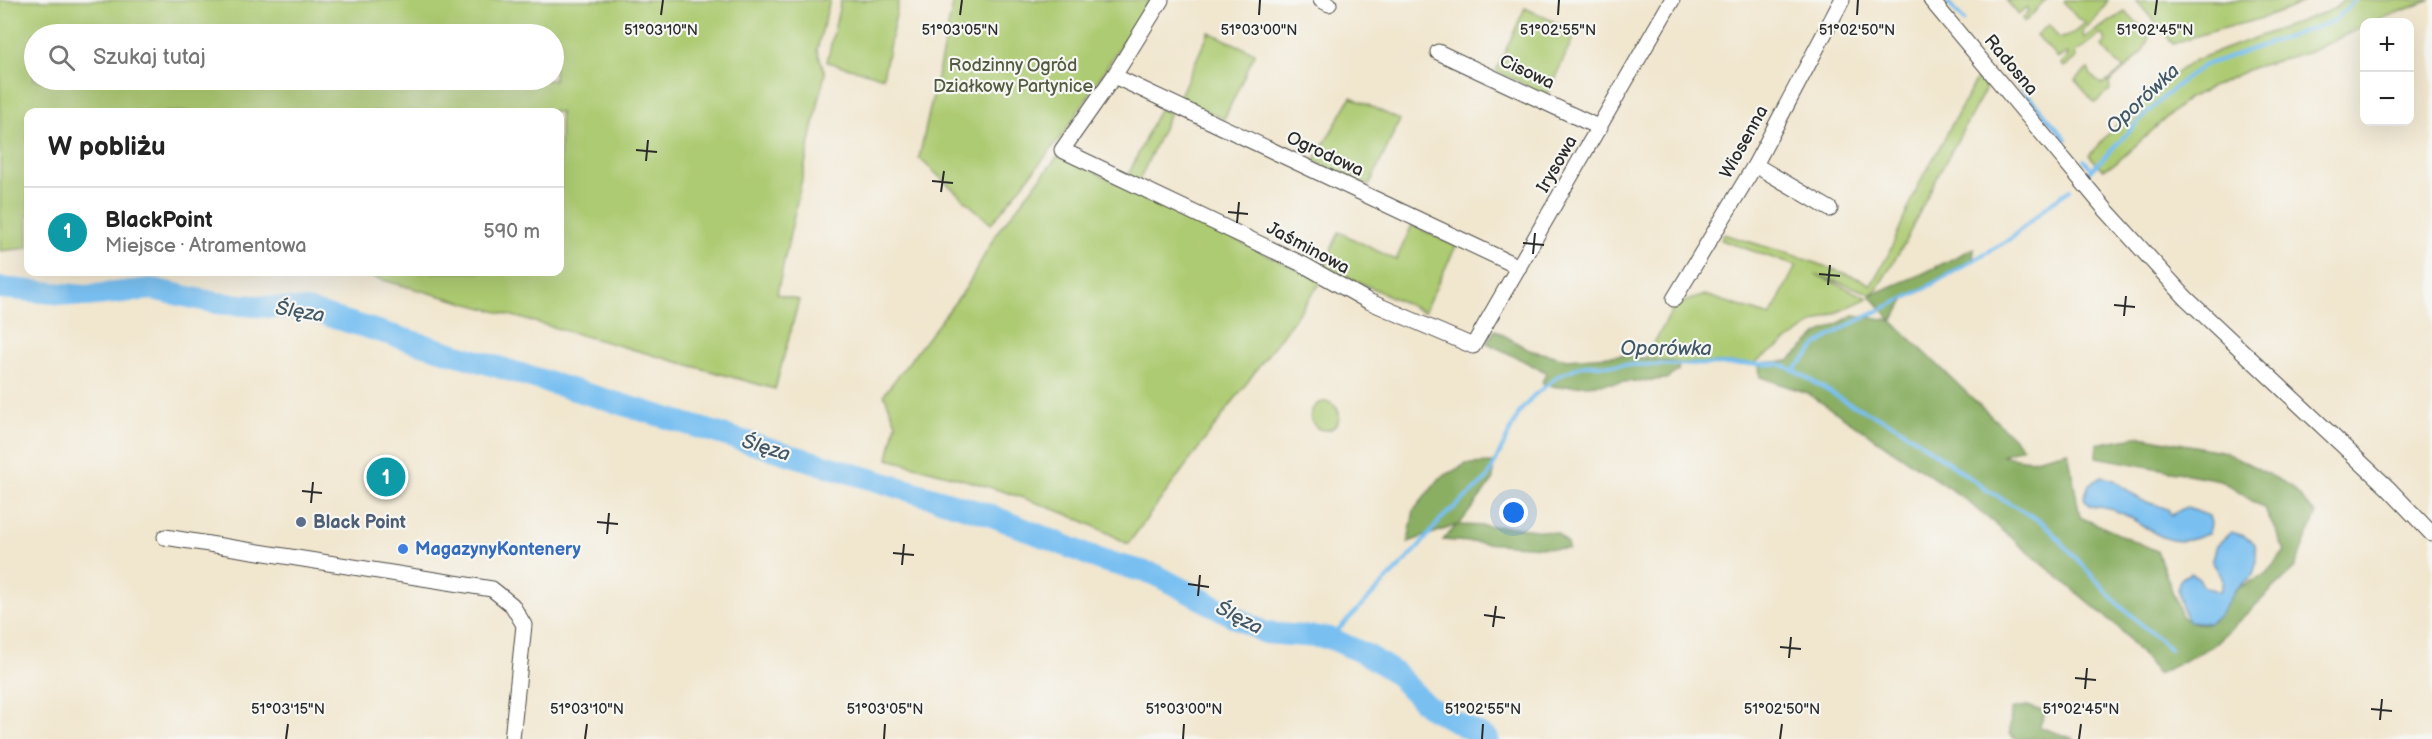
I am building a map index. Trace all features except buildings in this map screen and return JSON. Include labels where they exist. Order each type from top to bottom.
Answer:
[{"type":"street","points":[[1114,76],[1161,0]]},
{"type":"street","name":"Irysowa","points":[[1473,346],[1672,0]]},
{"type":"street","name":"Wiosenna","points":[[1674,299],[1755,165],[1842,0]]},
{"type":"street","name":"Radosna","points":[[1931,0],[2106,210],[2187,298],[2388,488],[2432,534]]},
{"type":"street","name":"Cisowa","points":[[1438,52],[1600,128]]},
{"type":"street","name":"Jaśminowa","points":[[1114,76],[1062,150],[1304,265],[1368,301],[1473,346]]},
{"type":"street","name":"Ogrodowa","points":[[1114,76],[1519,267]]},
{"type":"street","points":[[1755,165],[1830,209]]},
{"type":"street","points":[[165,537],[492,590],[512,605],[524,625],[512,739]]},
{"type":"green space","points":[[0,0],[830,0],[817,50],[825,73],[777,294],[799,300],[775,389],[368,276],[564,276],[564,108],[24,108],[24,248],[0,251]]},
{"type":"green space","points":[[841,0],[899,0],[883,77],[827,62]]},
{"type":"green space","name":"Rodzinny Ogród Działkowy Partynice","points":[[954,0],[1150,0],[1065,132],[991,224],[919,158]]},
{"type":"green space","points":[[2006,0],[2046,0],[2025,22],[2022,19],[2029,11],[2027,7],[2018,14]]},
{"type":"green space","points":[[2065,0],[2108,0],[2098,16],[2082,32],[2084,38],[2125,12],[2150,35],[2142,53],[2109,83],[2110,90],[2095,103],[2075,80],[2088,69],[2101,84],[2110,80],[2124,68],[2116,63],[2102,47],[2106,42],[2104,36],[2100,35],[2075,53],[2076,58],[2064,67],[2061,64],[2068,56],[2067,53],[2058,58],[2036,35],[2049,25],[2059,38],[2063,38],[2073,34],[2085,23],[2077,18],[2064,2]]},
{"type":"green space","points":[[2136,0],[2307,0],[2275,14],[2173,44]]},
{"type":"green space","points":[[2342,0],[2431,0],[2383,18],[2360,18],[2360,28],[2314,50],[2252,68],[2187,99],[2115,164],[2102,169],[2089,155],[2145,94],[2195,60],[2334,9]]},
{"type":"green space","points":[[1525,8],[1576,32],[1547,95],[1496,71]]},
{"type":"green space","points":[[1209,32],[1255,53],[1224,119],[1179,98]]},
{"type":"green space","points":[[1978,77],[1986,88],[1934,183],[1903,246],[1877,289],[1872,294],[1815,274],[1868,298],[1814,323],[1754,363],[1643,363],[1675,305],[1705,295],[1770,316],[1796,266],[1721,240],[1723,234],[1790,254],[1863,280],[1871,285],[1889,253],[1918,186]]},
{"type":"green space","points":[[1351,97],[1400,120],[1369,186],[1314,161]]},
{"type":"green space","points":[[1159,109],[1170,113],[1139,181],[1128,176]]},
{"type":"green space","points":[[1059,155],[1322,281],[1128,544],[1072,516],[1011,494],[888,459],[896,423],[884,394],[966,288],[998,231]]},
{"type":"green space","points":[[1412,225],[1456,246],[1424,312],[1324,266],[1339,232],[1396,260]]},
{"type":"green space","points":[[1974,248],[1973,261],[1906,299],[1892,321],[2023,447],[2002,456],[2030,460],[2068,451],[2080,517],[2157,551],[2182,617],[2195,622],[2212,621],[2237,589],[2266,573],[2285,551],[2265,509],[2220,480],[2096,457],[2097,444],[2141,436],[2226,452],[2291,486],[2316,515],[2294,569],[2211,647],[2158,674],[2119,628],[1965,499],[1807,393],[1760,377],[1759,363],[1789,361],[1818,334],[1854,315],[1891,320],[1870,295],[1922,274]]},
{"type":"green space","points":[[1495,330],[1529,350],[1567,359],[1622,355],[1679,363],[1678,371],[1666,379],[1557,387],[1542,383],[1546,372],[1487,343]]},
{"type":"green space","points":[[1325,402],[1335,406],[1339,416],[1335,426],[1325,430],[1315,426],[1311,416],[1315,406]]},
{"type":"green space","points":[[1493,463],[1493,480],[1459,525],[1513,527],[1557,533],[1567,543],[1568,549],[1443,540],[1457,525],[1408,542],[1414,510],[1440,478],[1466,464]]},
{"type":"green space","points":[[2027,706],[2046,712],[2039,727],[2075,739],[2015,739],[2010,734],[2011,709]]},
{"type":"water","points":[[2102,477],[2114,480],[2141,500],[2168,509],[2171,515],[2186,507],[2209,516],[2211,523],[2209,533],[2197,538],[2176,541],[2159,536],[2121,513],[2090,506],[2084,498],[2089,484]]},
{"type":"water","points":[[2231,532],[2244,536],[2255,544],[2257,561],[2253,575],[2235,590],[2220,615],[2208,623],[2189,621],[2184,613],[2178,591],[2179,582],[2191,573],[2199,578],[2203,586],[2219,592],[2222,580],[2212,562],[2217,545]]},
{"type":"waterway","points":[[1946,0],[1964,21]]},
{"type":"waterway","name":"Oporówka","points":[[2088,173],[2158,102],[2205,65],[2334,21],[2355,0]]},
{"type":"waterway","points":[[1991,52],[2066,139]]},
{"type":"waterway","points":[[2084,160],[2092,169]]},
{"type":"waterway","name":"Oporówka","points":[[1330,638],[1419,547],[1441,519],[1487,479],[1519,413],[1533,396],[1561,374],[1584,365],[1779,364],[1794,370],[1819,343],[1849,325],[1922,290],[2010,239],[2052,202],[2070,190]]},
{"type":"waterway","name":"Ślęza","points":[[0,288],[86,296],[152,289],[217,303],[308,310],[990,515],[1103,561],[1154,574],[1265,633],[1330,638],[1369,656],[1394,672],[1427,706],[1488,739]]},
{"type":"waterway","points":[[1794,370],[1846,402],[1897,426],[1987,490],[2045,524],[2118,604],[2170,649]]},
{"type":"place","name":"BlackPoint","points":[[386,477]]},
{"type":"place","name":"Black Point","points":[[301,522]]},
{"type":"place","name":"MagazynyKontenery","points":[[403,549]]}]
